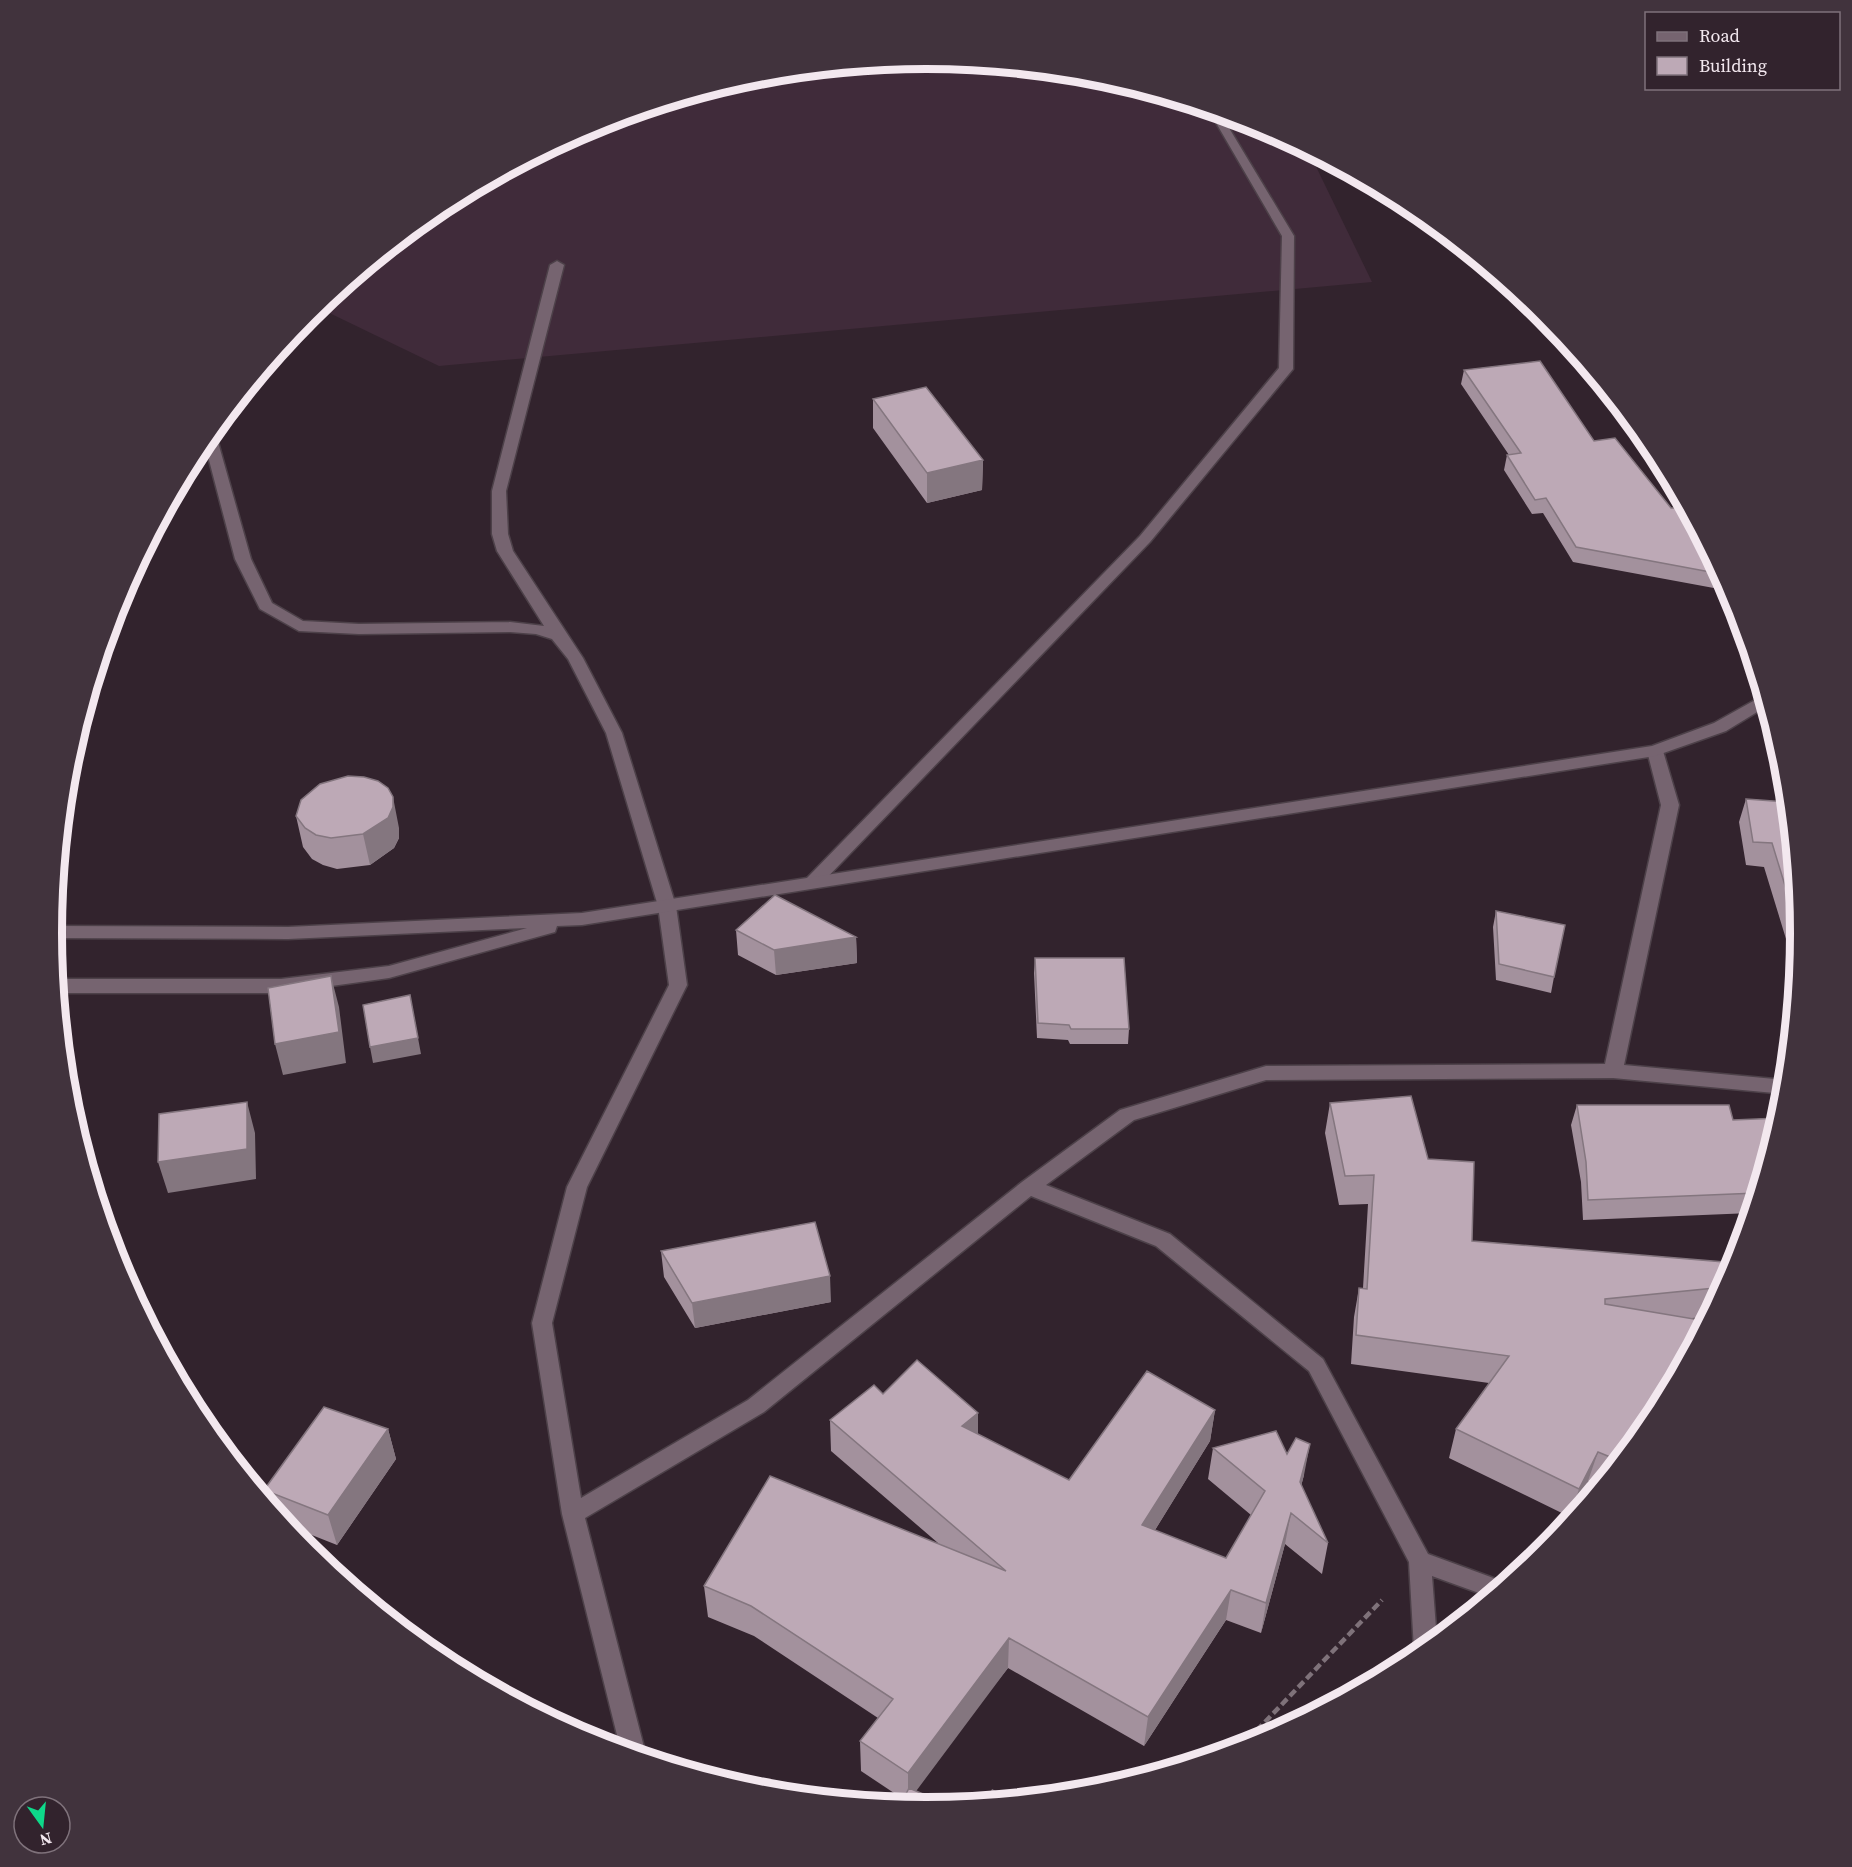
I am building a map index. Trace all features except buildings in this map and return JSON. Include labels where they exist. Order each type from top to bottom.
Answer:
[{"type":"street","points":[[812,883],[1145,539],[1286,369],[1288,236],[1219,121]]},
{"type":"street","points":[[557,265],[499,491],[500,534],[506,551],[558,636],[575,658],[614,733],[667,906],[678,986],[577,1187],[542,1323],[573,1514],[632,1746]]},
{"type":"street","points":[[212,446],[243,559],[266,606],[298,626],[359,629],[510,627],[538,629],[558,636]]},
{"type":"street","points":[[62,932],[288,933],[582,919],[1655,751],[1720,727],[1759,704]]},
{"type":"street","points":[[1613,1071],[1670,805],[1655,751]]},
{"type":"street","points":[[63,986],[281,986],[389,972],[582,919]]},
{"type":"street","points":[[573,1514],[756,1406],[1029,1187],[1127,1115],[1266,1073],[1613,1071],[1777,1086]]},
{"type":"street","points":[[1029,1187],[1163,1240],[1316,1365],[1420,1561],[1425,1638]]},
{"type":"street","points":[[1420,1561],[1491,1587]]},
{"type":"path","points":[[1254,1733],[1420,1561]]},
{"type":"path","points":[[991,1791],[998,1795]]},
{"type":"shaded area","points":[[926,69],[1039,76],[1150,98],[1204,115],[1257,135],[1313,161],[1372,282],[439,366],[326,312],[400,248],[446,215],[544,158],[595,135],[702,98],[813,76]]}]
